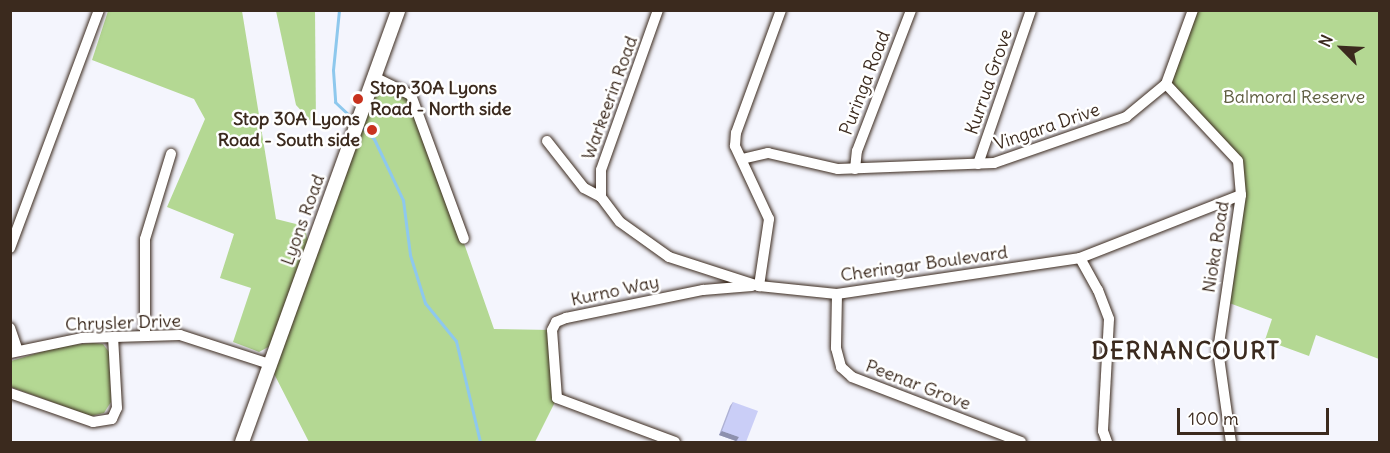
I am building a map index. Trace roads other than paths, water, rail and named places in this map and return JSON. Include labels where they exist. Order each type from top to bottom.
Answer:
[{"type":"street","points":[[10,248],[99,10]]},
{"type":"street","name":"Lyons Road","points":[[242,442],[398,10]]},
{"type":"street","name":"Warkeerin Road","points":[[601,197],[600,170],[658,10]]},
{"type":"street","points":[[759,286],[769,219],[735,146],[736,133],[781,10]]},
{"type":"street","name":"Puringa Road","points":[[855,170],[857,151],[910,10]]},
{"type":"street","name":"Kurrua Grove","points":[[978,164],[1031,10]]},
{"type":"street","points":[[1166,84],[1193,10]]},
{"type":"street","points":[[374,77],[411,95],[464,239]]},
{"type":"street","name":"Vingara Drive","points":[[742,159],[768,153],[855,170],[994,163],[1126,117],[1166,84]]},
{"type":"street","name":"Nioka Road","points":[[1166,84],[1238,161],[1240,195],[1218,350],[1231,442]]},
{"type":"street","name":"Cheringar Boulevard","points":[[547,141],[570,175],[584,189],[601,197],[620,222],[669,257],[759,286],[837,294],[1080,258],[1240,195]]},
{"type":"street","points":[[145,336],[145,239],[171,154]]},
{"type":"street","points":[[1080,258],[1109,319],[1103,431],[1107,442]]},
{"type":"street","name":"Kurno Way","points":[[643,430],[557,398],[552,330],[556,322],[703,290],[759,286]]},
{"type":"street","name":"Peenar Grove","points":[[837,294],[836,348],[841,367],[852,377],[1020,442]]},
{"type":"street","points":[[10,328],[14,352]]},
{"type":"street","name":"Chrysler Drive","points":[[14,352],[72,340],[145,336],[197,338],[269,364]]},
{"type":"street","points":[[10,393],[93,422],[112,419],[117,408],[113,337]]},
{"type":"street","points":[[639,442],[643,430],[675,442]]},
{"type":"waterway","points":[[339,10],[333,70],[335,102],[353,119]]},
{"type":"waterway","points":[[362,127],[374,139],[403,200],[410,255],[425,303],[456,341],[480,442]]},
{"type":"place","name":"Stop 30A Lyons Road - North side","points":[[358,99]]},
{"type":"place","name":"Stop 30A Lyons Road - South side","points":[[372,130]]},
{"type":"district","name":"DERNANCOURT","points":[[1186,351]]},
{"type":"park label","name":"Balmoral Reserve","points":[[1294,97]]}]
